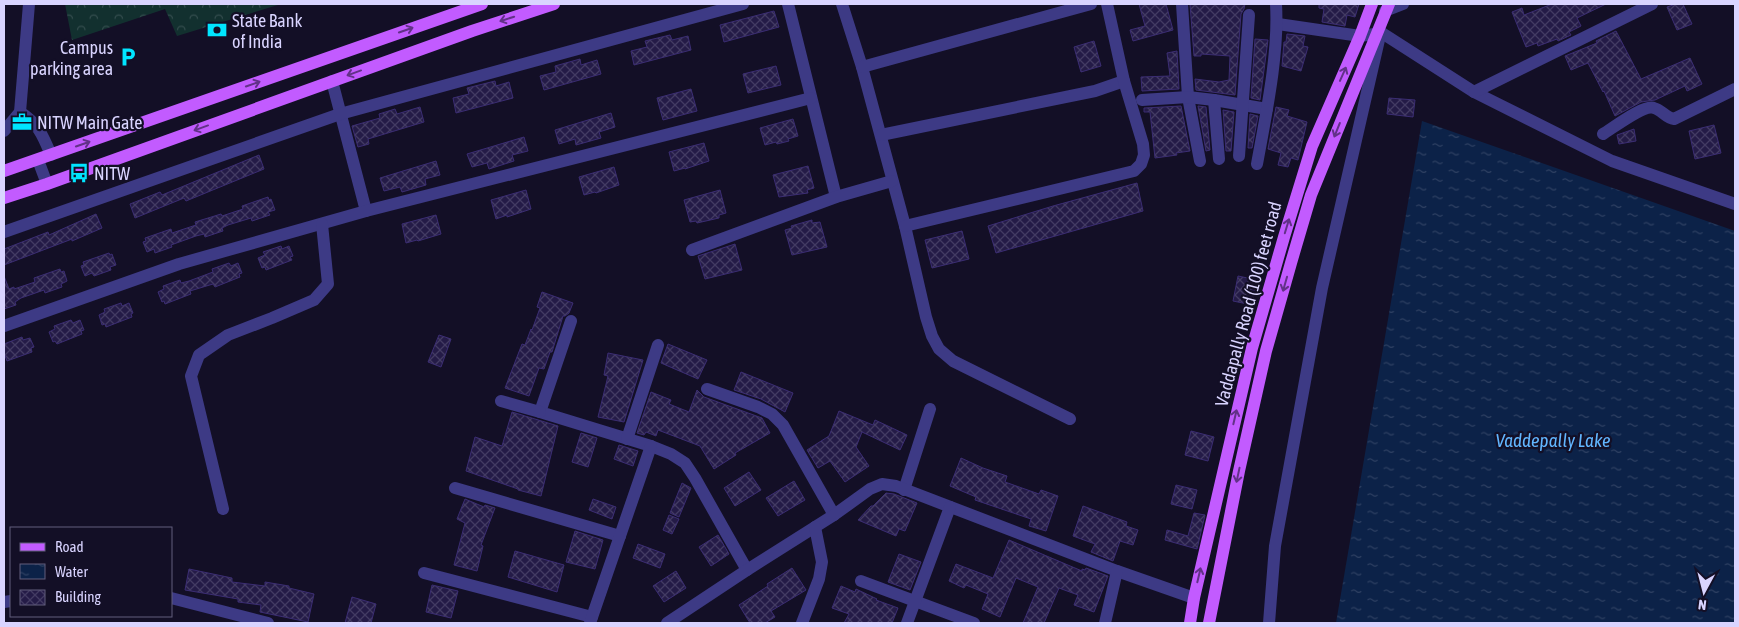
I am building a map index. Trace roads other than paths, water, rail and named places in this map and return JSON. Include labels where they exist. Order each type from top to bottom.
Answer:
[{"type":"main road","points":[[4,171],[482,4]]},
{"type":"main road","points":[[4,198],[472,31],[554,4]]},
{"type":"main road","name":"Vaddapally Road (100) feet road","points":[[1190,623],[1194,598],[1252,348],[1284,237],[1312,146],[1372,4]]},
{"type":"main road","points":[[1209,623],[1241,461],[1266,351],[1288,272],[1311,195],[1387,8]]},
{"type":"street","points":[[4,131],[20,112],[29,4]]},
{"type":"street","points":[[4,232],[340,114],[743,4]]},
{"type":"street","points":[[788,4],[836,197]]},
{"type":"street","points":[[842,4],[862,67],[906,226],[926,317],[932,336],[939,349],[954,361],[1070,419]]},
{"type":"street","points":[[862,67],[1091,4]]},
{"type":"street","points":[[906,226],[1134,171],[1141,164],[1144,155],[1143,144],[1124,81],[1107,4]]},
{"type":"street","points":[[1182,4],[1188,97],[1200,161]]},
{"type":"street","points":[[1257,164],[1267,109],[1278,24],[1276,4]]},
{"type":"street","points":[[1387,8],[1403,4]]},
{"type":"street","points":[[1474,92],[1652,4]]},
{"type":"street","points":[[1239,156],[1249,15]]},
{"type":"street","points":[[1278,24],[1360,36],[1378,34],[1474,92],[1612,161],[1735,204]]},
{"type":"street","points":[[1269,623],[1275,546],[1321,298],[1378,34]]},
{"type":"street","points":[[332,81],[366,211]]},
{"type":"street","points":[[880,135],[1095,91],[1124,81]]},
{"type":"street","points":[[1603,134],[1645,108],[1656,108],[1669,118],[1674,119],[1735,89]]},
{"type":"street","points":[[1142,100],[1188,97],[1267,109]]},
{"type":"street","points":[[4,326],[179,264],[366,211],[811,98]]},
{"type":"street","points":[[1214,100],[1219,159]]},
{"type":"street","points":[[20,112],[31,119],[38,128],[51,155]]},
{"type":"street","points":[[38,160],[47,184]]},
{"type":"street","points":[[692,250],[836,197],[892,181]]},
{"type":"street","points":[[223,509],[191,376],[199,355],[228,334],[314,300],[328,284],[322,224]]},
{"type":"street","points":[[540,412],[570,322]]},
{"type":"street","points":[[627,439],[658,345]]},
{"type":"street","points":[[707,389],[758,407],[772,414],[783,426],[834,515]]},
{"type":"street","points":[[502,400],[651,446],[671,454],[684,463],[747,570]]},
{"type":"street","points":[[904,490],[930,409]]},
{"type":"street","points":[[424,573],[591,620],[651,446]]},
{"type":"street","points":[[667,623],[834,515],[870,489],[882,484],[904,490],[1117,571],[1194,598]]},
{"type":"street","points":[[456,488],[620,536]]},
{"type":"street","points":[[907,623],[950,508]]},
{"type":"street","points":[[802,623],[819,579],[822,562],[815,527]]},
{"type":"street","points":[[1105,623],[1117,571]]},
{"type":"street","points":[[861,581],[974,623]]},
{"type":"street","points":[[172,598],[251,621],[268,623]]},
{"type":"water","name":"Vaddepally Lake","points":[[1422,121],[1735,231],[1735,623],[1336,623]]},
{"type":"place","name":"State Bank of India","points":[[217,30]]},
{"type":"place","name":"Campus parking area","points":[[128,57]]},
{"type":"place","name":"NITW Main Gate","points":[[22,122]]},
{"type":"place","name":"NITW","points":[[79,173]]}]
